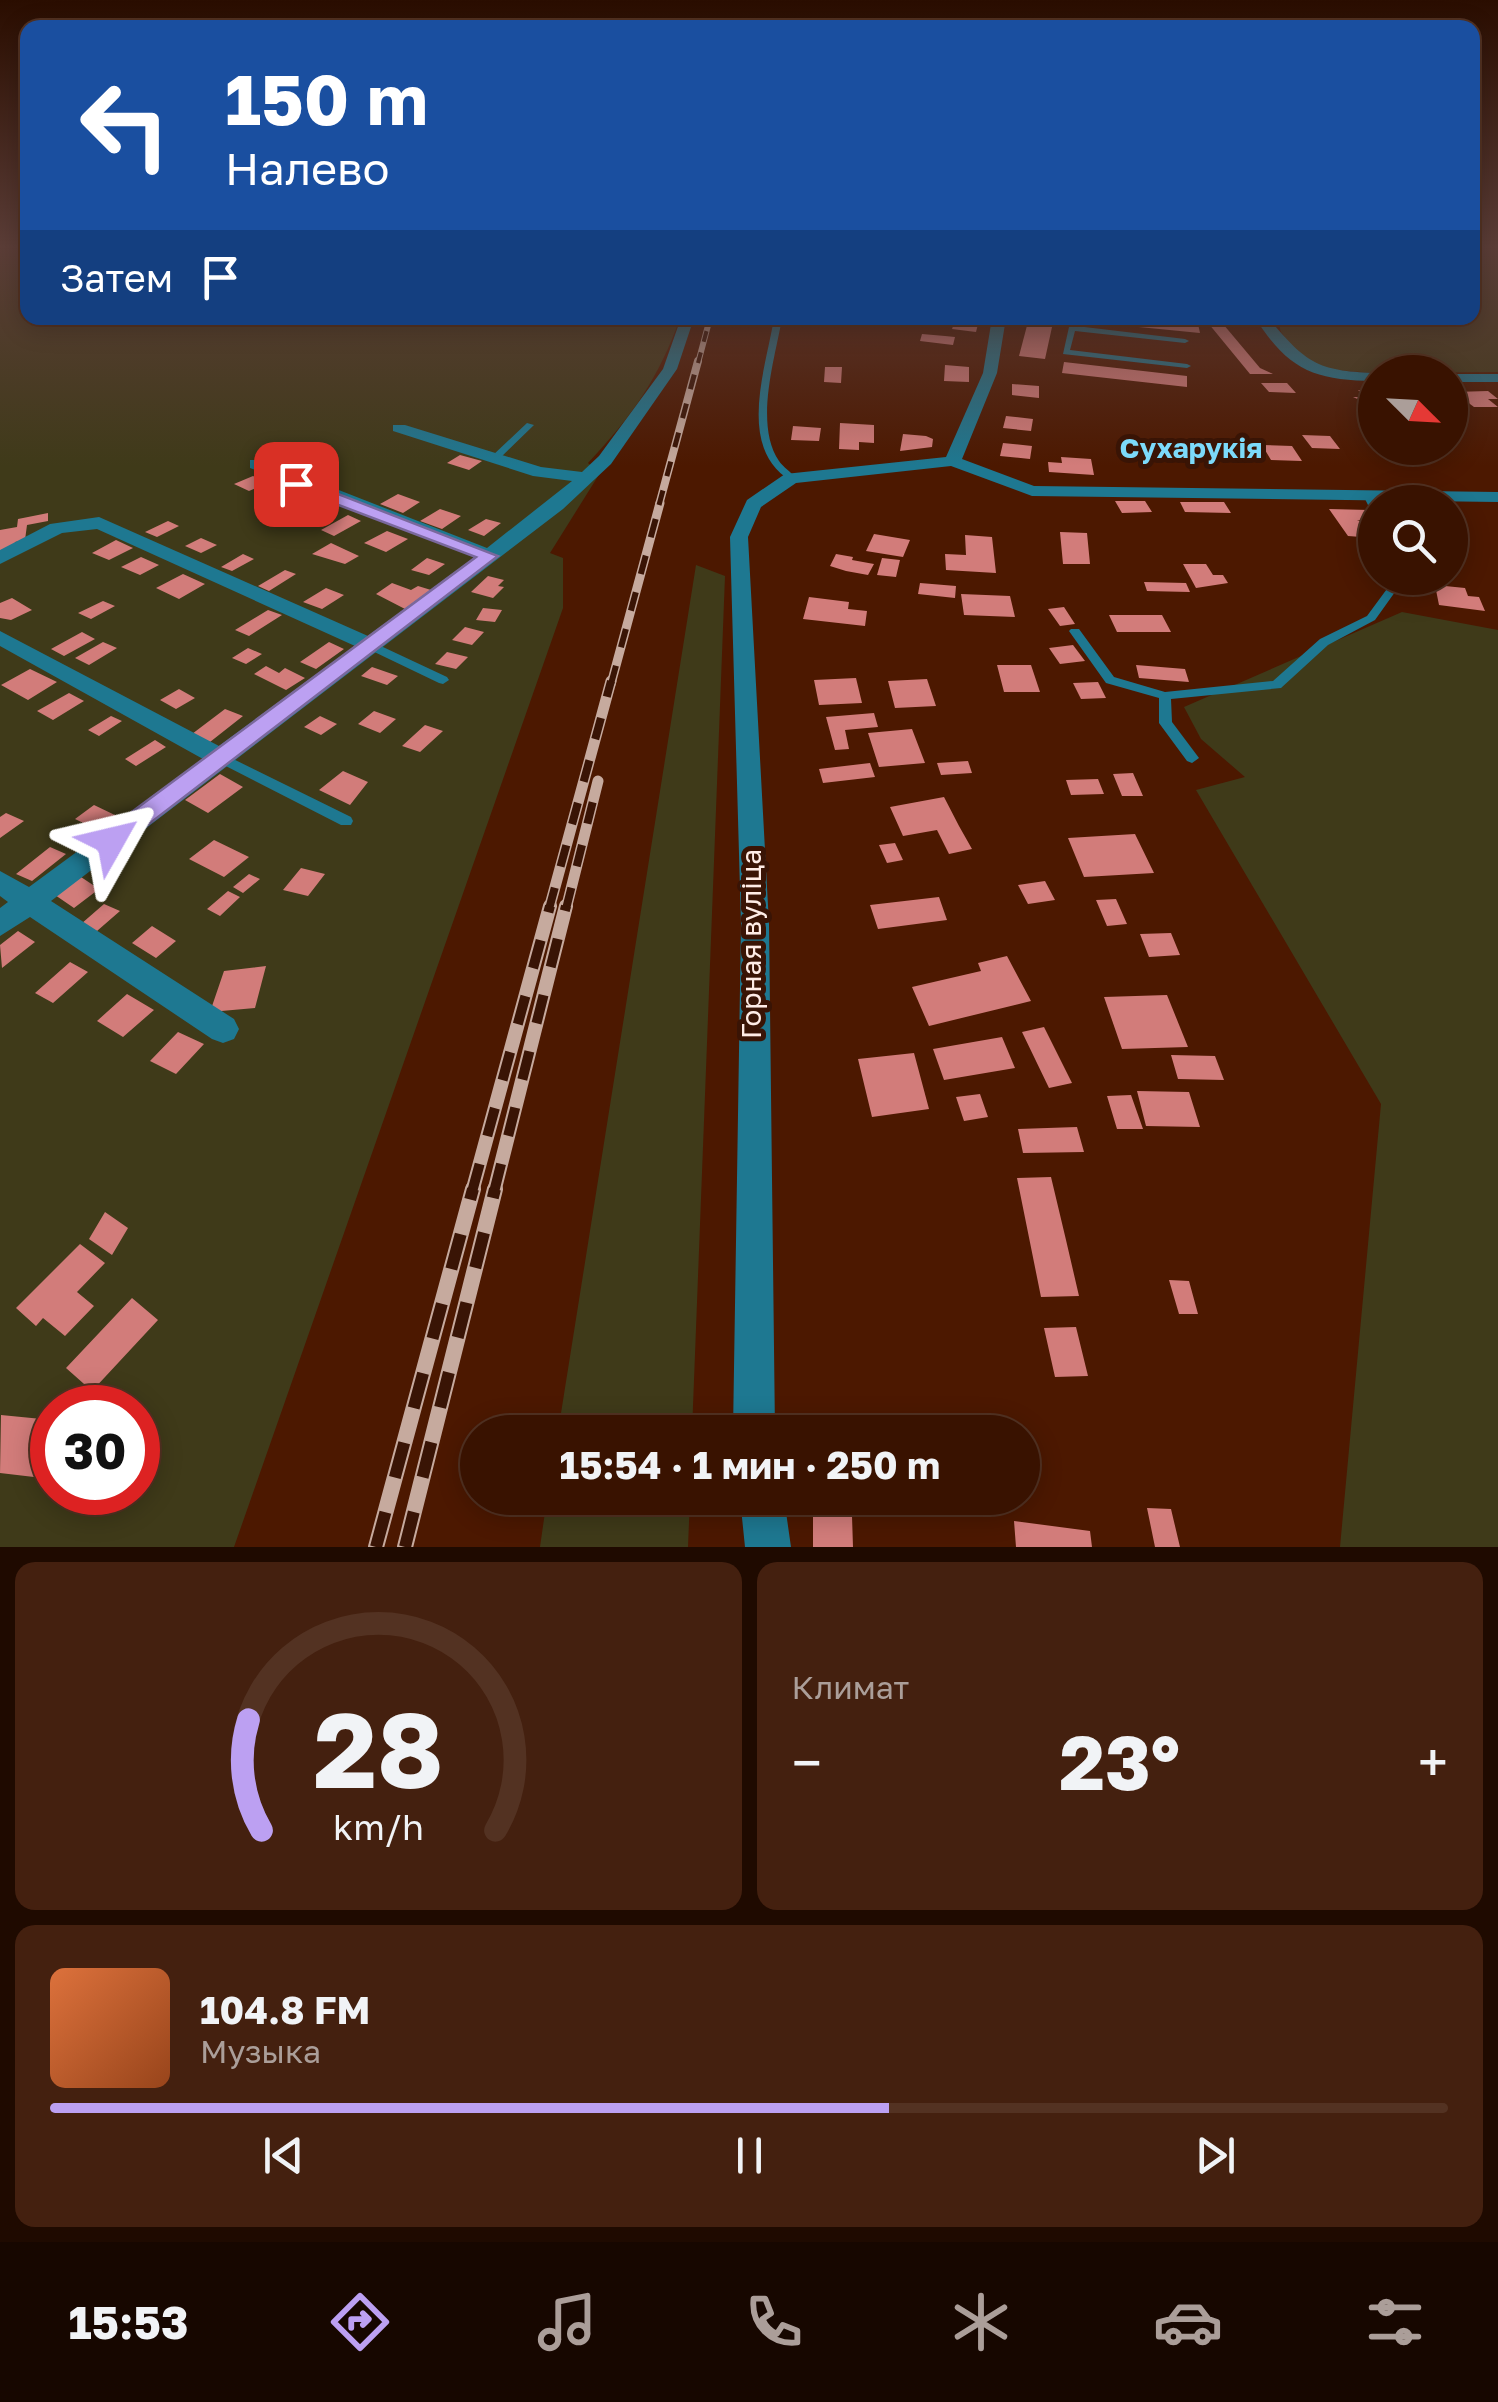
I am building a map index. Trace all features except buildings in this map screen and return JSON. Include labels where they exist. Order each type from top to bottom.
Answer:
[{"type":"street","points":[[0,924],[557,505],[605,460],[670,369],[685,325]]},
{"type":"street","points":[[953,461],[990,373],[998,325]]},
{"type":"street","points":[[1267,325],[1307,371],[1324,376],[1358,377]]},
{"type":"street","points":[[1468,378],[1498,378]]},
{"type":"street","points":[[399,428],[552,475],[586,474]]},
{"type":"street","points":[[791,478],[953,461],[987,478],[1032,492],[1358,501]]},
{"type":"street","points":[[256,464],[489,556]]},
{"type":"street","name":"Горная вуліца","points":[[754,1415],[755,924],[739,537],[754,504],[791,478]]},
{"type":"street","points":[[1468,498],[1498,497]]},
{"type":"street","points":[[0,558],[57,528],[99,523],[368,644]]},
{"type":"street","points":[[0,638],[221,758]]},
{"type":"street","points":[[0,882],[224,1030]]},
{"type":"street","points":[[764,1515],[768,1547]]},
{"type":"lane","points":[[777,325],[763,415],[765,446],[776,468],[791,478]]},
{"type":"lane","points":[[1073,325],[1066,352],[1187,366]]},
{"type":"lane","points":[[1072,328],[1185,341]]},
{"type":"lane","points":[[496,458],[530,425]]},
{"type":"lane","points":[[1075,631],[1110,680],[1165,696],[1278,685],[1324,642],[1371,618],[1388,595]]},
{"type":"lane","points":[[368,644],[443,680]]},
{"type":"lane","points":[[1165,696],[1166,723],[1192,758]]},
{"type":"lane","points":[[221,758],[346,822]]},
{"type":"shaded area","points":[[0,321],[20,321],[20,325],[677,325],[643,395],[588,463],[600,473],[550,553],[563,558],[563,608],[234,1547],[0,1547]]},
{"type":"shaded area","points":[[1480,321],[1498,321],[1498,372],[1468,372],[1468,355],[1358,355],[1358,372],[1309,368],[1279,325],[1480,325]]},
{"type":"shaded area","points":[[696,565],[725,576],[693,1415],[561,1415]]},
{"type":"shaded area","points":[[1402,612],[1498,630],[1498,1547],[1340,1547],[1381,1104],[1196,790],[1245,777],[1201,739],[1184,707]]},
{"type":"shaded area","points":[[545,1515],[689,1515],[688,1547],[540,1547]]},
{"type":"railway","points":[[698,363],[708,325]]},
{"type":"railway","points":[[659,505],[698,361]]},
{"type":"railway","points":[[611,684],[660,503]]},
{"type":"railway","points":[[549,909],[611,681]]},
{"type":"railway","points":[[566,909],[598,781]]},
{"type":"railway","points":[[472,1192],[550,906]]},
{"type":"railway","points":[[494,1192],[566,906]]},
{"type":"railway","points":[[376,1547],[473,1189]]},
{"type":"railway","points":[[405,1547],[495,1189]]},
{"type":"district","name":"Сухарукія","points":[[1191,448]]},
{"type":"route","points":[[111,841],[489,556],[296,484]]}]
